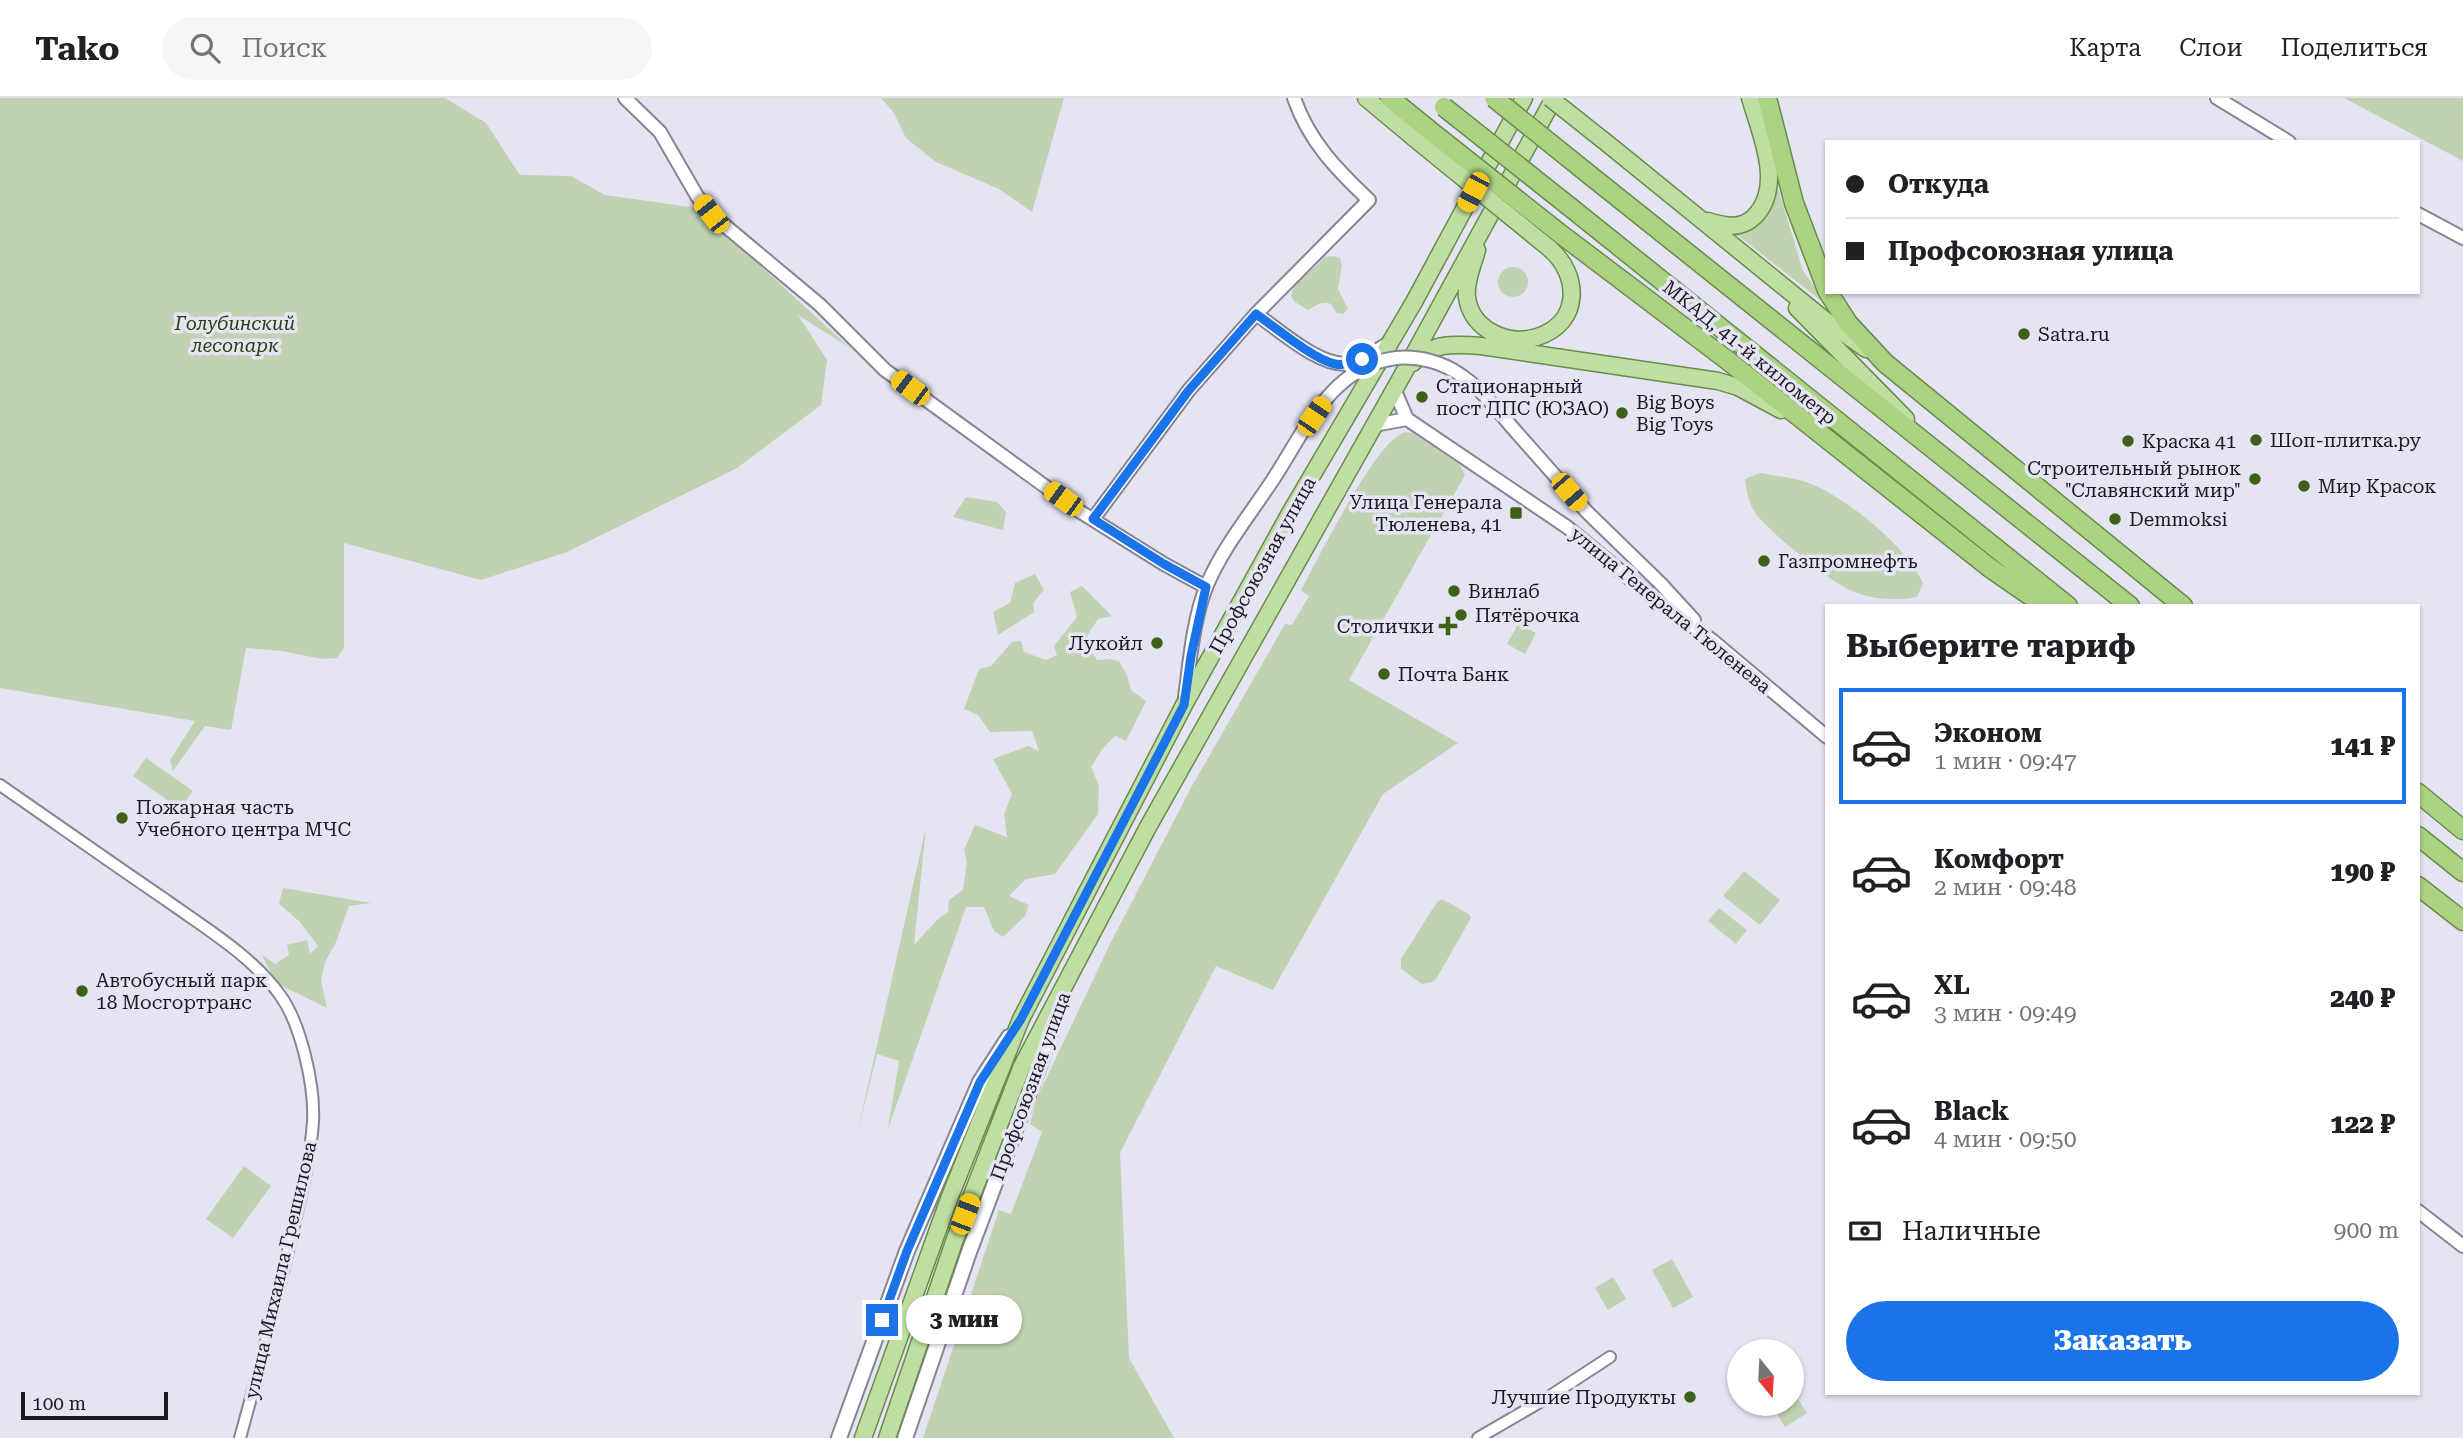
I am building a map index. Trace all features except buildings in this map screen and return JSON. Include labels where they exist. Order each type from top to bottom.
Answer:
[{"type":"highway","points":[[1390,98],[1424,136],[1553,240],[1634,291],[1731,363],[1990,568],[2042,604]]},
{"type":"highway","name":"МКАД, 41-й километр","points":[[1494,98],[2128,604]]},
{"type":"highway","points":[[1767,98],[1794,203],[1825,283]]},
{"type":"highway","name":"МКАД, 41-й километр","points":[[1438,103],[2065,604]]},
{"type":"highway","points":[[1830,294],[1848,323],[1885,363],[2181,604]]},
{"type":"highway","points":[[2420,795],[2463,830]]},
{"type":"highway","points":[[2420,838],[2463,872]]},
{"type":"highway","points":[[2420,888],[2463,921]]},
{"type":"main road","points":[[1366,98],[1424,136],[1488,197],[1553,240],[1570,276],[1572,293],[1568,309],[1559,324],[1545,334],[1530,339],[1504,337],[1482,326],[1472,313],[1467,297],[1468,281],[1483,228]]},
{"type":"main road","name":"Профсоюзная улица","points":[[839,1438],[907,1251],[975,1094],[1021,1019],[1184,705],[1389,342],[1414,303],[1524,98]]},
{"type":"main road","points":[[1398,382],[1552,98],[1826,321],[1885,363]]},
{"type":"main road","points":[[1699,218],[1724,226],[1738,226],[1748,222],[1760,211],[1767,197],[1768,166],[1751,98]]},
{"type":"main road","points":[[1748,258],[1940,454]]},
{"type":"main road","points":[[1398,382],[1422,353],[1430,348],[1463,344],[1718,381],[1738,387],[1809,425]]},
{"type":"main road","name":"Профсоюзная улица","points":[[887,1438],[955,1239],[1023,1066],[1175,779],[1398,382]]},
{"type":"main road","name":"Профсоюзная улица","points":[[905,1438],[1071,971]]},
{"type":"main road","name":"Профсоюзная улица","points":[[863,1438],[949,1199],[1021,1019]]},
{"type":"street","points":[[625,98],[660,132],[697,196],[711,214],[820,305],[881,367],[1093,519],[1206,587]]},
{"type":"street","points":[[1093,519],[1189,390],[1256,314],[1369,200],[1320,150],[1305,125],[1294,98]]},
{"type":"street","points":[[2217,98],[2286,140]]},
{"type":"street","points":[[2420,215],[2463,238]]},
{"type":"street","points":[[1256,314],[1318,356],[1335,364],[1349,364],[1362,359],[1389,342]]},
{"type":"street","points":[[1184,705],[1206,587],[1217,565],[1327,397],[1340,382],[1366,366],[1392,359],[1421,359],[1442,365],[1461,375],[1476,388],[1587,512],[1661,584],[1713,641]]},
{"type":"street","points":[[1374,425],[1407,419],[1398,382]]},
{"type":"street","name":"улица Генерала Тюленева","points":[[1407,419],[1567,527],[1642,589],[1713,641],[1825,735]]},
{"type":"street","name":"улица Михаила Грешилова","points":[[0,785],[224,941],[273,985],[282,997],[295,1027],[306,1065],[312,1101],[310,1152],[270,1330],[240,1438]]},
{"type":"street","points":[[2420,1213],[2463,1246]]},
{"type":"street","points":[[1478,1438],[1610,1357]]},
{"type":"green space","name":"Голубинский лесопарк","points":[[0,98],[445,98],[486,123],[520,175],[571,176],[605,195],[697,208],[850,348],[798,315],[827,360],[821,405],[737,468],[567,552],[481,580],[344,543],[344,648],[337,658],[322,659],[282,651],[246,648],[231,730],[205,726],[173,771],[170,760],[195,721],[0,688]]},
{"type":"green space","points":[[881,98],[1064,98],[1032,212],[999,189],[936,162],[906,138],[894,113]]},
{"type":"green space","points":[[2344,98],[2463,98],[2463,161]]},
{"type":"green space","points":[[1774,175],[1803,271],[1829,307],[1735,233]]},
{"type":"green space","points":[[1324,257],[1340,258],[1342,266],[1338,289],[1348,309],[1343,314],[1336,313],[1331,305],[1325,303],[1308,310],[1295,302],[1291,296],[1296,284]]},
{"type":"green space","points":[[1513,267],[1524,271],[1528,282],[1524,293],[1513,297],[1502,293],[1498,282],[1502,271]]},
{"type":"green space","points":[[1405,432],[1413,433],[1460,465],[1465,475],[1349,680],[1458,743],[1383,794],[1273,990],[1216,966],[1120,1153],[1129,1358],[1174,1438],[923,1438],[999,1210],[1011,1214],[1042,1132],[1030,1124],[1036,1100],[1111,942],[1192,786],[1285,624],[1292,625],[1309,596],[1301,590],[1348,502],[1379,456],[1393,440]]},
{"type":"green space","points":[[1760,473],[1809,483],[1857,511],[1889,539],[1915,569],[1923,583],[1917,597],[1885,599],[1854,592],[1802,557],[1764,523],[1752,506],[1745,479]]},
{"type":"green space","points":[[966,497],[997,502],[1006,512],[1003,530],[953,517]]},
{"type":"green space","points":[[1035,574],[1044,590],[1033,603],[1034,612],[998,635],[993,612],[1010,603],[1015,583]]},
{"type":"green space","points":[[1082,586],[1112,616],[1098,619],[1084,641],[1097,660],[1119,661],[1131,690],[1146,701],[1126,741],[1115,736],[1103,748],[1091,767],[1099,786],[1098,814],[1055,874],[1026,879],[1009,896],[1029,905],[1025,916],[1003,937],[994,931],[984,907],[966,907],[888,1129],[899,1061],[877,1054],[856,1139],[926,827],[914,945],[948,912],[949,900],[963,890],[967,862],[964,850],[975,825],[1007,837],[1004,814],[1012,794],[993,759],[1028,746],[1039,751],[1032,731],[990,732],[978,715],[964,709],[979,669],[991,666],[1012,642],[1021,641],[1024,652],[1046,660],[1057,655],[1054,646],[1077,617],[1070,592]]},
{"type":"green space","points":[[1518,624],[1536,633],[1525,654],[1507,644]]},
{"type":"green space","points":[[146,758],[193,791],[180,809],[133,776]]},
{"type":"green space","points":[[1744,871],[1780,900],[1760,925],[1723,896]]},
{"type":"green space","points":[[283,888],[371,903],[349,906],[336,942],[325,962],[321,981],[327,1008],[276,983],[262,955],[275,964],[289,955],[287,945],[307,940],[310,954],[318,946],[300,922],[279,904]]},
{"type":"green space","points":[[1442,899],[1469,914],[1471,918],[1436,979],[1422,984],[1401,969],[1401,959],[1437,902]]},
{"type":"green space","points":[[1719,908],[1747,930],[1736,944],[1708,921]]},
{"type":"green space","points":[[244,1166],[271,1186],[233,1238],[206,1219]]},
{"type":"green space","points":[[1672,1259],[1693,1297],[1673,1308],[1652,1270]]},
{"type":"green space","points":[[1613,1277],[1626,1299],[1608,1310],[1595,1288]]},
{"type":"green space","points":[[1778,1416],[1802,1416],[1785,1427]]},
{"type":"place","name":"Satra.ru","points":[[2024,334]]},
{"type":"place","name":"Стационарный пост ДПС (ЮЗАО)","points":[[1422,397]]},
{"type":"place","name":"Big Boys Big Toys","points":[[1622,413]]},
{"type":"place","name":"Шоп-плитка.ру","points":[[2256,440]]},
{"type":"place","name":"Краска 41","points":[[2128,441]]},
{"type":"place","name":"Строительный рынок \"Славянский мир\"","points":[[2255,479]]},
{"type":"place","name":"Мир Красок","points":[[2304,486]]},
{"type":"place","name":"Улица Генерала Тюленева, 41","points":[[1516,513]]},
{"type":"place","name":"Demmoksi","points":[[2115,519]]},
{"type":"place","name":"Газпромнефть","points":[[1764,561]]},
{"type":"place","name":"Винлаб","points":[[1454,591]]},
{"type":"place","name":"Пятёрочка","points":[[1461,615]]},
{"type":"place","name":"Столички","points":[[1448,626]]},
{"type":"place","name":"Лукойл","points":[[1157,643]]},
{"type":"place","name":"Почта Банк","points":[[1384,674]]},
{"type":"place","name":"Пожарная часть Учебного центра МЧС","points":[[122,818]]},
{"type":"place","name":"Автобусный парк 18 Мосгортранс","points":[[82,991]]},
{"type":"place","name":"Лучшие Продукты","points":[[1690,1397]]},
{"type":"route","points":[[882,1320],[907,1251],[980,1082],[1021,1019],[1184,705],[1206,587],[1093,519],[1189,390],[1256,314],[1318,356],[1335,364],[1349,364],[1362,359]]}]
